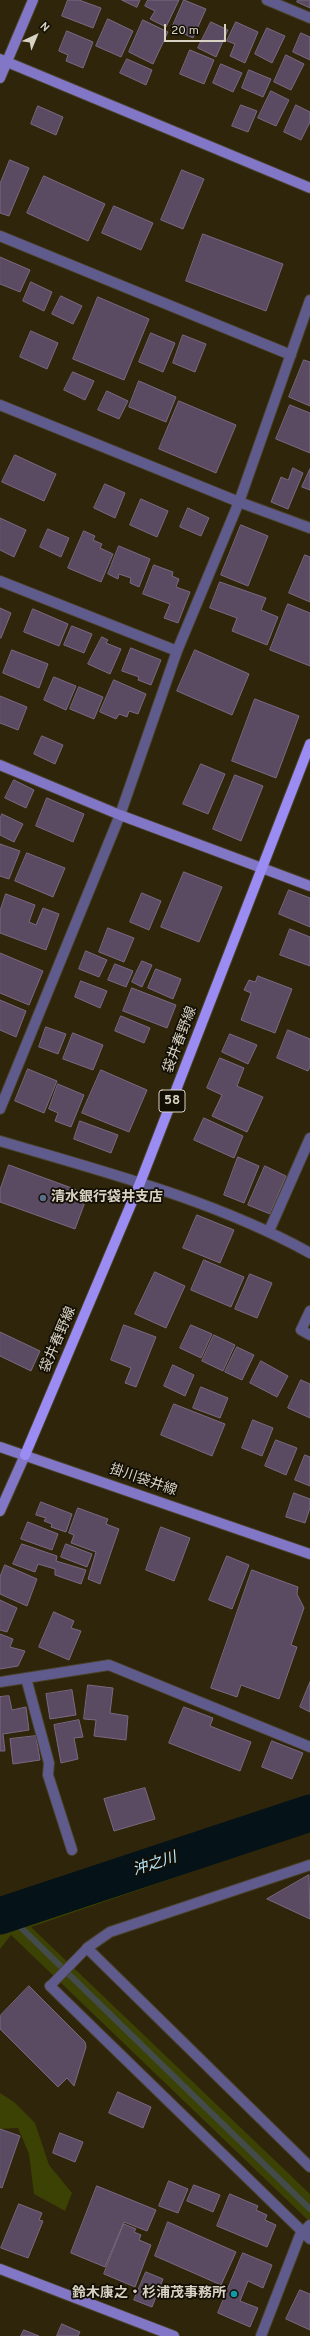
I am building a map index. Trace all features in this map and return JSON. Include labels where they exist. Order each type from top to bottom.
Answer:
[{"type":"main road","name":"袋井春野線","points":[[26,1455],[140,1183],[264,867],[310,744]]},
{"type":"street","points":[[0,78],[3,60],[33,0]]},
{"type":"street","points":[[267,0],[310,18]]},
{"type":"street","points":[[3,60],[310,188]]},
{"type":"street","points":[[0,236],[291,355]]},
{"type":"street","points":[[0,1109],[120,815],[177,652],[239,502],[310,300]]},
{"type":"street","points":[[0,405],[239,502],[310,528]]},
{"type":"street","points":[[0,581],[177,652]]},
{"type":"street","points":[[0,765],[120,815],[264,867],[310,886]]},
{"type":"street","points":[[269,1231],[310,1138]]},
{"type":"street","points":[[0,1141],[140,1183],[269,1231],[310,1253]]},
{"type":"street","points":[[310,1311],[301,1330],[310,1335]]},
{"type":"street","name":"掛川袋井線","points":[[0,1447],[310,1554]]},
{"type":"street","points":[[0,1511],[26,1455]]},
{"type":"street","points":[[0,1682],[109,1665],[310,1747]]},
{"type":"street","points":[[26,1678],[49,1763],[48,1775],[72,1850]]},
{"type":"street","points":[[310,1865],[110,1932],[87,1948],[310,2167]]},
{"type":"street","points":[[53,1983],[307,2231],[261,2336]]},
{"type":"street","points":[[0,2269],[174,2336]]},
{"type":"lane","points":[[53,1983],[87,1948]]},
{"type":"green space","points":[[310,1800],[310,1831],[31,1927],[310,2194],[310,2222],[11,1935],[0,1949],[0,1903],[70,1883]]},
{"type":"green space","points":[[0,2093],[14,2102],[35,2123],[49,2165],[72,2193],[65,2211],[34,2194],[29,2154],[18,2128],[0,2129]]},
{"type":"building","points":[[68,0],[79,0],[101,8],[93,28],[62,16]]},
{"type":"building","points":[[122,0],[140,0],[137,7]]},
{"type":"building","points":[[148,0],[179,0],[166,27],[150,19],[155,11],[145,6]]},
{"type":"building","points":[[184,0],[206,9],[193,38],[172,28]]},
{"type":"building","points":[[298,0],[310,0],[310,8],[297,2]]},
{"type":"building","points":[[108,19],[133,31],[121,57],[96,46]]},
{"type":"building","points":[[143,20],[168,32],[153,64],[129,52]]},
{"type":"building","points":[[211,22],[228,30],[216,57],[198,48]]},
{"type":"building","points":[[236,22],[258,32],[245,63],[230,56],[235,44],[227,41]]},
{"type":"building","points":[[267,28],[285,36],[272,63],[255,54]]},
{"type":"building","points":[[67,31],[93,42],[83,68],[66,61],[68,55],[59,51]]},
{"type":"building","points":[[301,33],[310,37],[310,60],[293,52]]},
{"type":"building","points":[[190,50],[214,60],[204,84],[180,74]]},
{"type":"building","points":[[286,55],[304,64],[291,90],[274,82]]},
{"type":"building","points":[[127,59],[152,70],[146,85],[120,73]]},
{"type":"building","points":[[221,64],[242,73],[233,92],[213,83]]},
{"type":"building","points":[[249,70],[271,79],[263,97],[242,88]]},
{"type":"building","points":[[271,91],[289,100],[276,126],[258,118]]},
{"type":"building","points":[[241,105],[257,111],[248,132],[232,126]]},
{"type":"building","points":[[296,105],[310,112],[310,122],[301,140],[284,132]]},
{"type":"building","points":[[38,106],[63,117],[56,135],[31,124]]},
{"type":"building","points":[[10,160],[29,168],[9,216],[0,213],[0,184]]},
{"type":"building","points":[[182,170],[204,179],[183,229],[161,220]]},
{"type":"building","points":[[44,176],[105,204],[88,241],[27,213]]},
{"type":"building","points":[[114,206],[153,223],[141,250],[102,233]]},
{"type":"building","points":[[203,234],[283,264],[266,311],[186,281]]},
{"type":"building","points":[[0,257],[30,270],[20,292],[0,284]]},
{"type":"building","points":[[31,282],[52,292],[44,311],[23,301]]},
{"type":"building","points":[[61,296],[82,306],[73,324],[52,314]]},
{"type":"building","points":[[98,297],[149,319],[124,380],[73,359]]},
{"type":"building","points":[[31,331],[58,343],[47,369],[20,357]]},
{"type":"building","points":[[151,333],[175,343],[163,372],[139,362]]},
{"type":"building","points":[[183,335],[206,344],[195,372],[173,363]]},
{"type":"building","points":[[304,360],[310,362],[310,406],[289,397]]},
{"type":"building","points":[[73,372],[94,381],[85,400],[64,390]]},
{"type":"building","points":[[139,381],[176,397],[166,422],[129,407]]},
{"type":"building","points":[[107,391],[128,401],[119,419],[98,410]]},
{"type":"building","points":[[179,401],[236,425],[216,473],[159,449]]},
{"type":"building","points":[[290,405],[310,413],[310,453],[276,439]]},
{"type":"building","points":[[15,455],[56,474],[44,501],[2,482]]},
{"type":"building","points":[[293,468],[303,473],[288,509],[271,502],[281,477],[288,480]]},
{"type":"building","points":[[310,469],[310,490],[302,487]]},
{"type":"building","points":[[105,484],[125,493],[115,518],[94,508]]},
{"type":"building","points":[[141,499],[168,511],[157,537],[130,525]]},
{"type":"building","points":[[188,508],[209,518],[201,536],[180,527]]},
{"type":"building","points":[[0,518],[26,530],[14,557],[0,550]]},
{"type":"building","points":[[241,525],[268,536],[248,586],[221,575]]},
{"type":"building","points":[[48,529],[69,538],[61,557],[40,547]]},
{"type":"building","points":[[84,531],[95,536],[93,540],[102,544],[100,548],[113,554],[101,582],[68,568]]},
{"type":"building","points":[[119,546],[150,559],[139,587],[130,583],[131,578],[119,574],[118,579],[108,574]]},
{"type":"building","points":[[305,555],[310,557],[310,602],[289,593]]},
{"type":"building","points":[[154,565],[173,572],[172,576],[179,579],[176,587],[190,592],[178,623],[164,618],[170,604],[143,594]]},
{"type":"building","points":[[220,582],[266,598],[261,610],[278,617],[267,645],[232,631],[237,618],[210,608]]},
{"type":"building","points":[[288,604],[310,613],[310,666],[270,650]]},
{"type":"building","points":[[0,608],[11,613],[1,638],[0,638]]},
{"type":"building","points":[[33,609],[68,624],[59,646],[24,632]]},
{"type":"building","points":[[72,626],[92,634],[84,653],[64,645]]},
{"type":"building","points":[[102,637],[108,640],[106,643],[121,649],[110,674],[88,664]]},
{"type":"building","points":[[131,648],[161,660],[151,685],[138,680],[139,677],[122,671]]},
{"type":"building","points":[[12,650],[48,664],[39,688],[3,673]]},
{"type":"building","points":[[195,650],[249,674],[232,715],[177,691]]},
{"type":"building","points":[[54,677],[76,686],[66,710],[44,700]]},
{"type":"building","points":[[114,680],[146,694],[138,714],[129,711],[127,717],[119,714],[116,719],[100,712]]},
{"type":"building","points":[[79,687],[103,697],[94,719],[70,709]]},
{"type":"building","points":[[0,696],[27,707],[18,730],[0,723]]},
{"type":"building","points":[[255,699],[299,716],[276,778],[232,761]]},
{"type":"building","points":[[42,736],[63,745],[55,764],[34,754]]},
{"type":"building","points":[[201,764],[225,774],[208,814],[183,804]]},
{"type":"building","points":[[235,775],[263,786],[241,841],[213,829]]},
{"type":"building","points":[[14,780],[34,790],[26,808],[5,798]]},
{"type":"building","points":[[47,798],[84,814],[73,842],[36,826]]},
{"type":"building","points":[[2,814],[23,824],[14,842],[0,835],[0,819]]},
{"type":"building","points":[[0,844],[20,851],[9,879],[0,876]]},
{"type":"building","points":[[27,853],[65,868],[53,897],[15,881]]},
{"type":"building","points":[[184,872],[222,887],[199,942],[161,927]]},
{"type":"building","points":[[289,890],[310,898],[310,927],[279,914]]},
{"type":"building","points":[[142,893],[161,901],[149,930],[130,922]]},
{"type":"building","points":[[6,894],[35,905],[29,922],[36,925],[43,908],[59,914],[46,950],[0,933],[0,911]]},
{"type":"building","points":[[108,928],[134,938],[124,962],[99,952]]},
{"type":"building","points":[[290,929],[310,937],[310,966],[280,955]]},
{"type":"building","points":[[86,951],[107,960],[99,977],[79,969]]},
{"type":"building","points":[[0,953],[43,971],[29,1005],[0,993]]},
{"type":"building","points":[[142,961],[152,965],[142,987],[132,982]]},
{"type":"building","points":[[115,964],[133,971],[126,987],[108,980]]},
{"type":"building","points":[[156,969],[181,979],[173,999],[148,988]]},
{"type":"building","points":[[258,976],[292,989],[275,1033],[241,1020],[251,993],[244,990],[249,980],[255,982]]},
{"type":"building","points":[[81,981],[107,991],[100,1008],[75,997]]},
{"type":"building","points":[[132,988],[176,1005],[167,1028],[123,1011]]},
{"type":"building","points":[[0,1000],[26,1011],[16,1037],[0,1030]]},
{"type":"building","points":[[121,1016],[150,1028],[144,1043],[115,1031]]},
{"type":"building","points":[[46,1027],[66,1034],[58,1054],[39,1047]]},
{"type":"building","points":[[288,1030],[310,1039],[310,1067],[308,1071],[277,1058]]},
{"type":"building","points":[[73,1033],[103,1045],[93,1070],[63,1059]]},
{"type":"building","points":[[230,1034],[257,1045],[248,1064],[222,1052]]},
{"type":"building","points":[[220,1058],[244,1068],[237,1086],[263,1097],[247,1132],[212,1116],[222,1095],[207,1088]]},
{"type":"building","points":[[28,1069],[57,1081],[44,1113],[15,1101]]},
{"type":"building","points":[[101,1070],[147,1090],[129,1132],[82,1113]]},
{"type":"building","points":[[58,1084],[84,1095],[71,1127],[55,1121],[58,1113],[49,1109]]},
{"type":"building","points":[[204,1118],[243,1136],[234,1158],[194,1140]]},
{"type":"building","points":[[80,1121],[118,1135],[111,1153],[74,1139]]},
{"type":"building","points":[[238,1157],[259,1166],[244,1203],[224,1195]]},
{"type":"building","name":"清水銀行袋井支店","points":[[9,1165],[88,1194],[75,1229],[0,1202],[0,1190]]},
{"type":"building","points":[[265,1166],[286,1176],[270,1214],[248,1205]]},
{"type":"building","points":[[197,1215],[234,1230],[220,1263],[183,1248]]},
{"type":"building","points":[[204,1260],[244,1277],[231,1307],[191,1290]]},
{"type":"building","points":[[155,1272],[185,1286],[166,1328],[135,1314]]},
{"type":"building","points":[[250,1274],[272,1283],[257,1318],[235,1309]]},
{"type":"building","points":[[124,1325],[156,1337],[136,1387],[125,1383],[131,1368],[111,1360]]},
{"type":"building","points":[[191,1325],[212,1334],[201,1358],[180,1348]]},
{"type":"building","points":[[0,1332],[40,1351],[31,1371],[0,1356]]},
{"type":"building","points":[[214,1335],[235,1345],[223,1371],[202,1361]]},
{"type":"building","points":[[237,1347],[254,1355],[242,1380],[225,1372]]},
{"type":"building","points":[[261,1361],[288,1376],[277,1397],[250,1383]]},
{"type":"building","points":[[173,1365],[194,1375],[185,1396],[164,1386]]},
{"type":"building","points":[[301,1380],[310,1384],[310,1418],[288,1408]]},
{"type":"building","points":[[201,1387],[228,1398],[220,1418],[193,1408]]},
{"type":"building","points":[[174,1404],[225,1424],[212,1456],[161,1435]]},
{"type":"building","points":[[253,1420],[273,1428],[262,1456],[242,1448]]},
{"type":"building","points":[[276,1440],[297,1448],[286,1475],[265,1466]]},
{"type":"building","points":[[305,1455],[310,1457],[310,1486],[295,1480]]},
{"type":"building","points":[[294,1493],[310,1499],[310,1508],[305,1523],[286,1517]]},
{"type":"building","points":[[41,1502],[72,1514],[66,1532],[51,1527],[52,1524],[44,1521],[46,1518],[36,1515]]},
{"type":"building","points":[[78,1508],[108,1519],[106,1524],[119,1529],[100,1584],[88,1579],[96,1552],[71,1543],[74,1535],[69,1533]]},
{"type":"building","points":[[28,1522],[58,1534],[52,1550],[21,1539]]},
{"type":"building","points":[[161,1527],[190,1538],[174,1581],[146,1570]]},
{"type":"building","points":[[22,1544],[57,1556],[56,1561],[86,1570],[81,1584],[55,1575],[55,1569],[38,1564],[35,1572],[13,1564]]},
{"type":"building","points":[[66,1544],[92,1554],[87,1567],[61,1557]]},
{"type":"building","points":[[227,1556],[249,1565],[232,1609],[209,1600]]},
{"type":"building","points":[[5,1565],[37,1579],[27,1606],[0,1594],[0,1577]]},
{"type":"building","points":[[252,1570],[298,1587],[297,1594],[304,1608],[291,1645],[297,1647],[279,1699],[241,1685],[237,1697],[211,1688]]},
{"type":"building","points":[[0,1600],[17,1608],[7,1632],[0,1630]]},
{"type":"building","points":[[54,1612],[74,1621],[71,1628],[81,1631],[69,1660],[39,1647]]},
{"type":"building","points":[[0,1634],[13,1639],[10,1647],[25,1651],[18,1666],[0,1669]]},
{"type":"building","points":[[310,1682],[310,1712],[300,1707]]},
{"type":"building","points":[[88,1685],[113,1688],[110,1713],[128,1716],[126,1740],[94,1736],[96,1720],[84,1719]]},
{"type":"building","points":[[72,1690],[76,1715],[50,1719],[46,1694]]},
{"type":"building","points":[[9,1696],[12,1710],[26,1707],[29,1730],[3,1734],[5,1751],[0,1751],[0,1697]]},
{"type":"building","points":[[184,1707],[213,1718],[210,1726],[251,1742],[240,1771],[169,1743]]},
{"type":"building","points":[[79,1720],[83,1737],[74,1738],[78,1759],[61,1763],[54,1725]]},
{"type":"building","points":[[36,1736],[40,1760],[13,1764],[10,1739]]},
{"type":"building","points":[[272,1741],[303,1753],[292,1779],[262,1767]]},
{"type":"building","points":[[145,1788],[155,1819],[114,1831],[104,1799]]},
{"type":"building","points":[[309,1875],[310,1919],[267,1899]]},
{"type":"building","points":[[29,1986],[85,2042],[86,2047],[74,2086],[67,2078],[58,2087],[0,2029],[0,2016]]},
{"type":"building","points":[[118,2092],[151,2107],[143,2128],[109,2113]]},
{"type":"building","points":[[0,2129],[20,2136],[2,2188],[0,2187]]},
{"type":"building","points":[[60,2133],[83,2142],[75,2162],[53,2153]]},
{"type":"building","points":[[169,2181],[188,2189],[178,2213],[159,2206]]},
{"type":"building","points":[[194,2185],[220,2195],[213,2212],[187,2201]]},
{"type":"building","points":[[97,2186],[156,2210],[147,2231],[124,2222],[105,2267],[71,2253]]},
{"type":"building","points":[[230,2194],[258,2206],[256,2210],[267,2215],[265,2220],[276,2225],[267,2247],[217,2226]]},
{"type":"building","points":[[19,2204],[42,2213],[39,2220],[43,2221],[28,2258],[1,2248]]},
{"type":"building","points":[[168,2222],[236,2252],[221,2285],[155,2256]]},
{"type":"building","points":[[124,2224],[136,2229],[134,2232],[141,2235],[139,2240],[151,2245],[135,2287],[104,2274]]},
{"type":"building","name":"鈴木康之・杉浦茂事務所","points":[[243,2253],[272,2265],[263,2288],[248,2281],[240,2301],[258,2308],[250,2327],[218,2313]]},
{"type":"building","points":[[146,2272],[163,2279],[152,2307],[134,2300]]},
{"type":"building","points":[[300,2290],[310,2294],[310,2330],[286,2319]]},
{"type":"building","points":[[62,2324],[80,2332],[78,2336],[57,2336]]},
{"type":"building","points":[[24,2330],[39,2336],[21,2336]]},
{"type":"waterway","name":"沖之川","points":[[0,1916],[310,1813]]},
{"type":"waterway","points":[[7,1914],[310,2209]]},
{"type":"place","name":"清水銀行袋井支店","points":[[43,1198]]},
{"type":"place","name":"鈴木康之・杉浦茂事務所","points":[[234,2294]]}]
